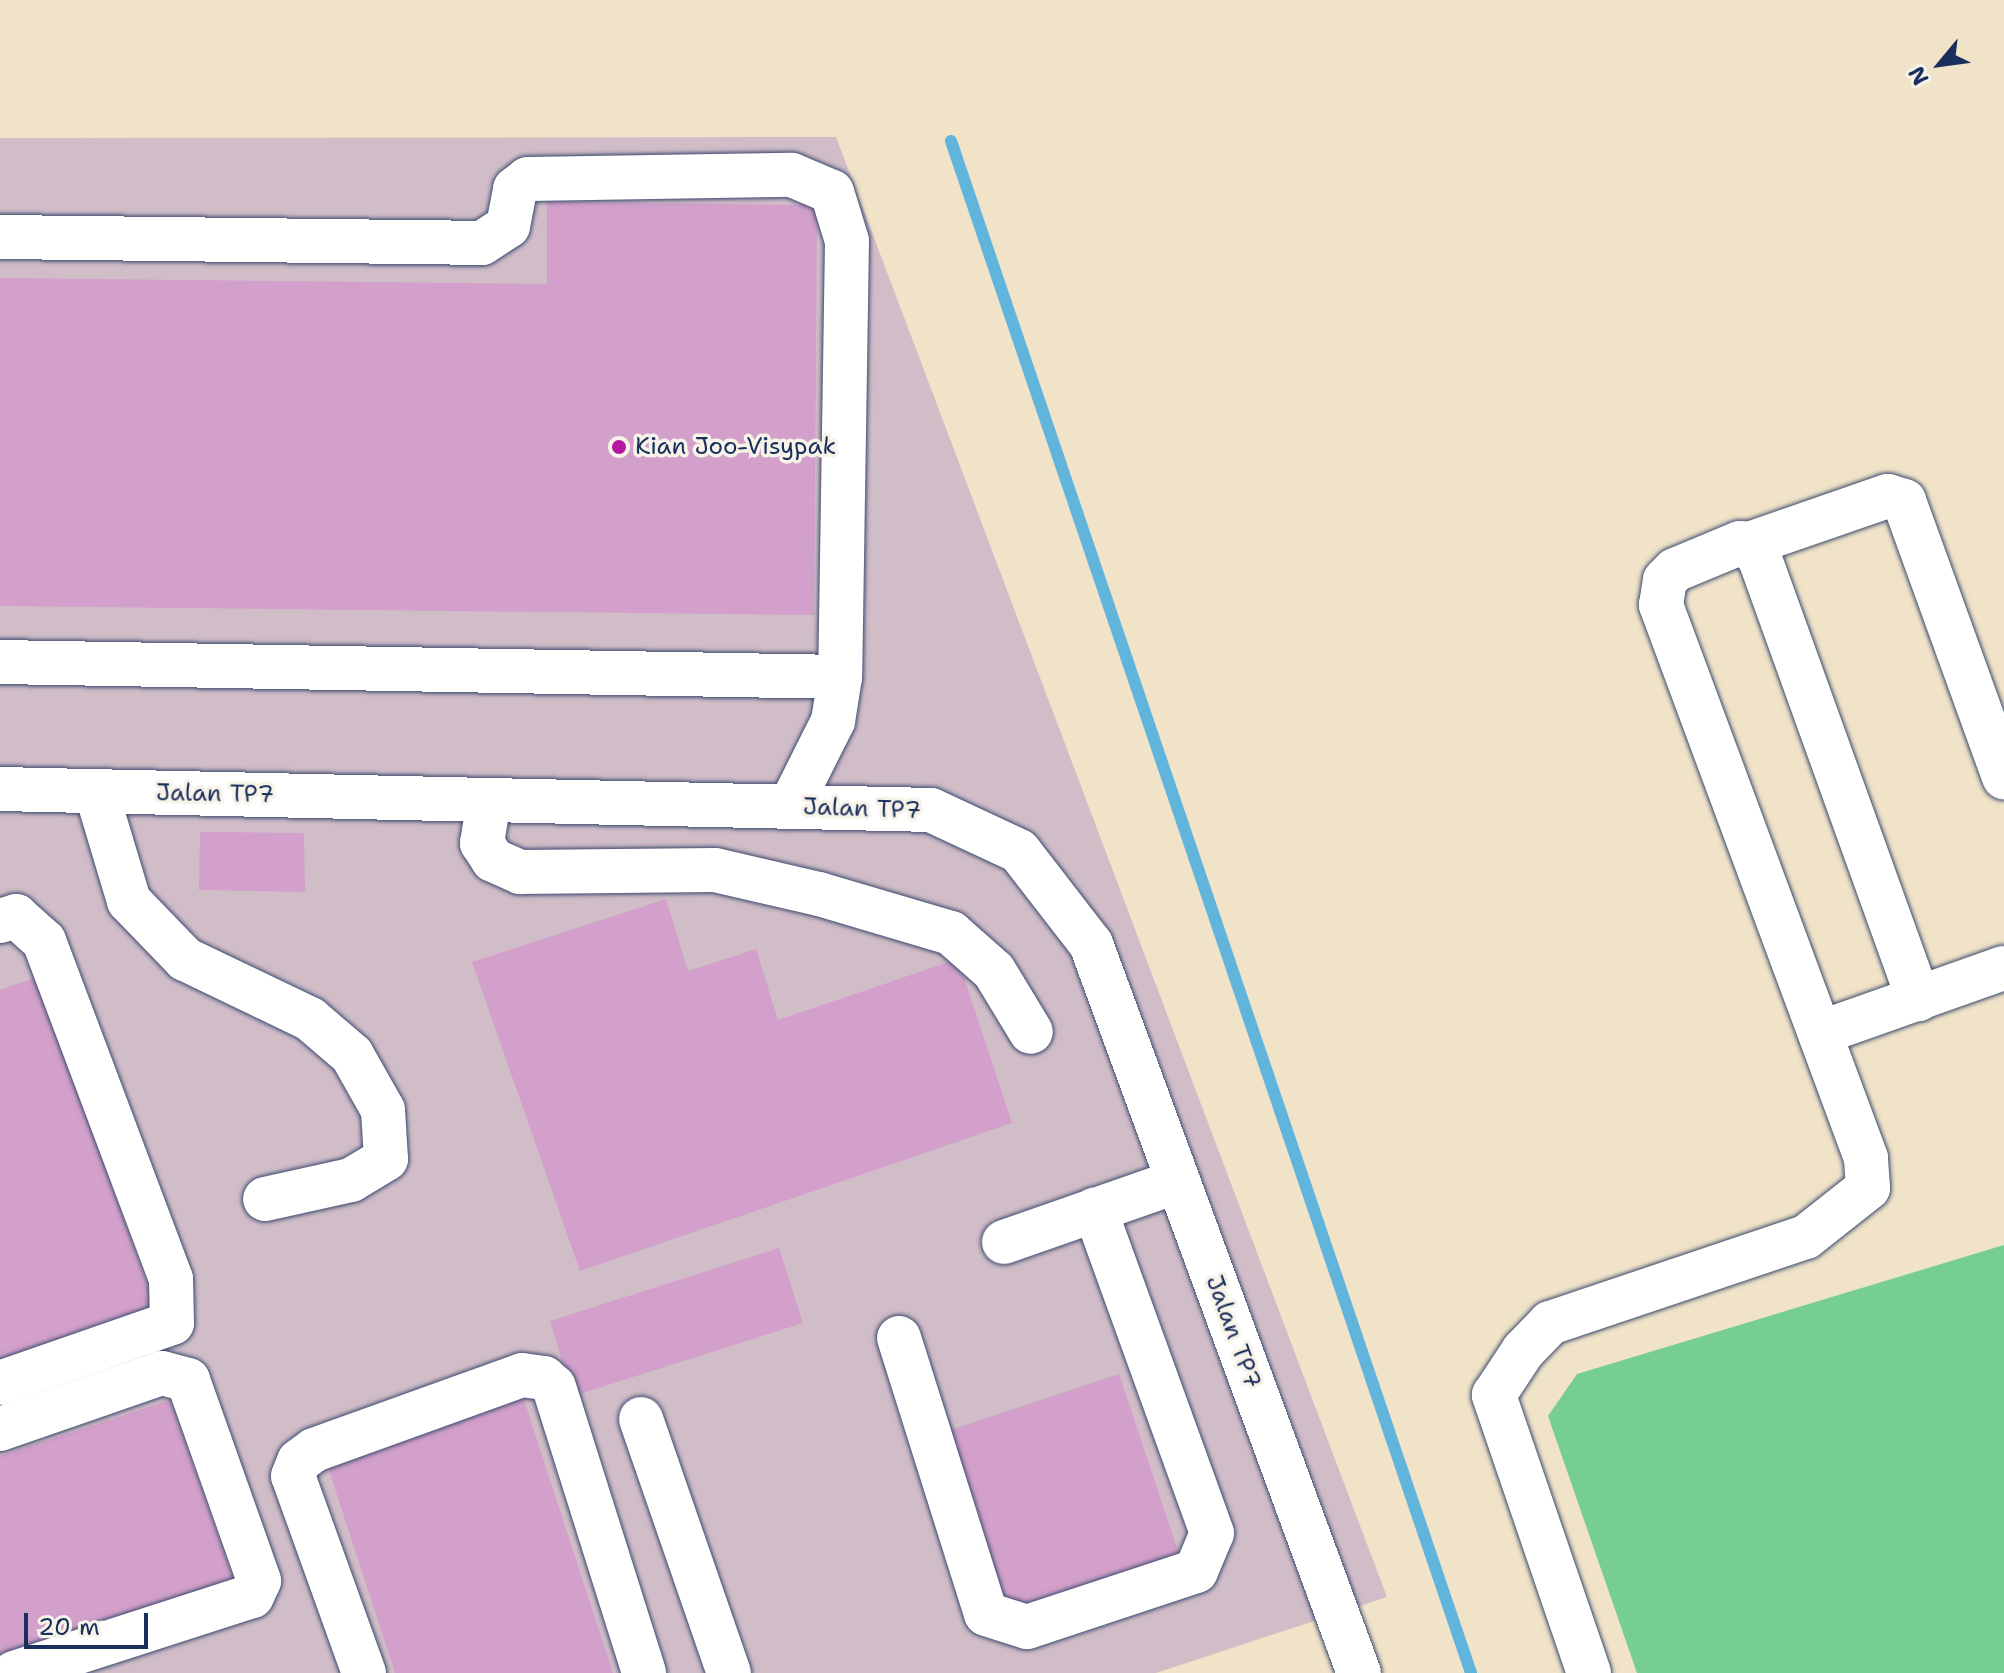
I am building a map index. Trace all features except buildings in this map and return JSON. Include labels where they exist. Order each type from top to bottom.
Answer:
[{"type":"street","points":[[0,237],[482,243],[508,226],[515,189],[528,179],[792,175],[832,192],[847,241],[840,677],[833,721],[790,807]]},
{"type":"street","points":[[1589,1673],[1494,1395],[1523,1351],[1550,1323],[1806,1237],[1868,1188],[1866,1158],[1661,605],[1665,580],[1675,570],[1711,552],[1740,543],[1749,544],[1888,496],[1904,501],[2004,777]]},
{"type":"street","points":[[1749,544],[1760,559],[1918,999]]},
{"type":"street","points":[[0,662],[840,677]]},
{"type":"street","name":"Jalan TP7","points":[[0,789],[931,810],[1019,851],[1091,944],[1353,1671]]},
{"type":"street","points":[[96,791],[129,901],[185,959],[310,1019],[352,1055],[383,1110],[386,1159],[351,1180],[265,1199]]},
{"type":"street","points":[[489,800],[482,843],[493,860],[520,872],[715,870],[819,894],[951,933],[994,971],[1031,1032]]},
{"type":"street","points":[[0,921],[16,916],[44,941],[171,1279],[172,1323],[0,1383]]},
{"type":"street","points":[[1820,1033],[2004,968]]},
{"type":"street","points":[[1004,1242],[1178,1181]]},
{"type":"street","points":[[899,1338],[986,1614],[1027,1627],[1196,1571],[1212,1533],[1095,1210]]},
{"type":"street","points":[[0,1429],[162,1373],[188,1380],[259,1581],[252,1596],[14,1673]]},
{"type":"street","points":[[364,1673],[293,1476],[299,1461],[314,1450],[522,1375],[544,1378],[554,1387],[644,1673]]},
{"type":"street","points":[[641,1419],[729,1673]]},
{"type":"shaded area","points":[[836,137],[1387,1597],[1156,1673],[0,1673],[0,138]]},
{"type":"green space","points":[[2004,1245],[2004,1673],[1637,1673],[1548,1416],[1577,1374]]},
{"type":"waterway","points":[[951,141],[1471,1673]]},
{"type":"place","name":"Kian Joo-Visypak","points":[[619,447]]}]
